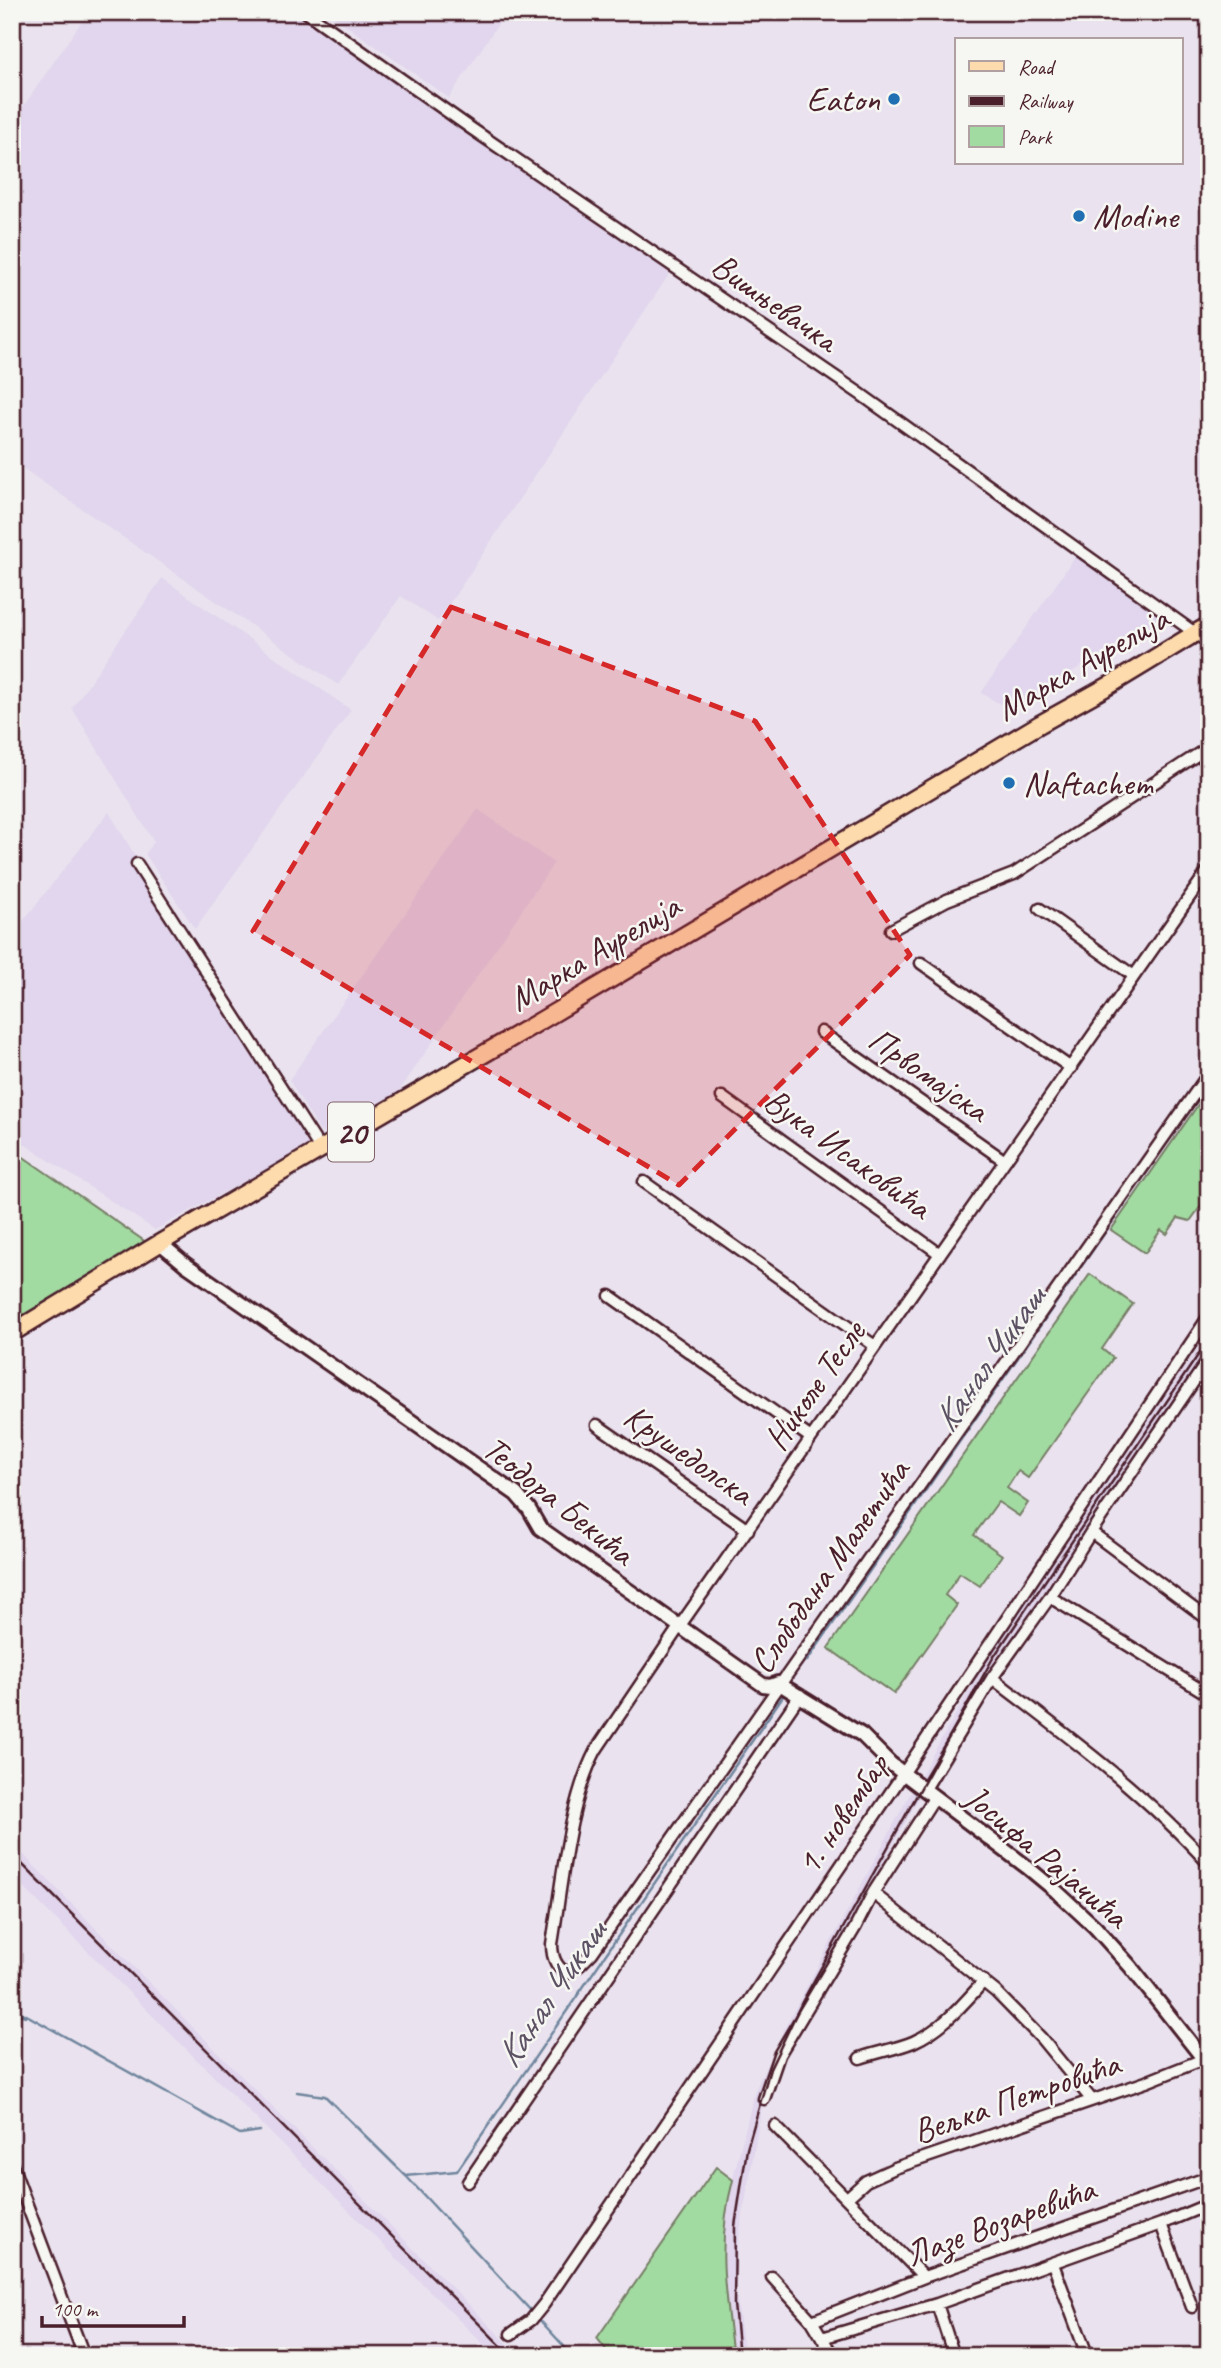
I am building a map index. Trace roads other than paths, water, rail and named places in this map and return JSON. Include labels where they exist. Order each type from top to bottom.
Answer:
[{"type":"main road","name":"Марка Аурелија","points":[[12,1333],[160,1243],[1202,629]]},
{"type":"street","name":"Вишњевачка","points":[[306,12],[460,121],[859,393],[1161,610],[1202,629],[1209,643]]},
{"type":"street","points":[[891,930],[947,900],[1014,874],[1209,747]]},
{"type":"street","points":[[137,864],[321,1150]]},
{"type":"street","name":"Николе Тесле","points":[[559,1967],[552,1952],[552,1944],[572,1825],[585,1771],[596,1750],[679,1627],[1209,869]]},
{"type":"street","points":[[1040,909],[1134,976]]},
{"type":"street","points":[[920,963],[1071,1068]]},
{"type":"street","name":"Првомајска","points":[[821,1032],[1005,1161]]},
{"type":"street","name":"Слободана Малетића","points":[[559,1967],[568,1973],[592,1953],[1209,1073]]},
{"type":"street","name":"Вука Исаковића","points":[[722,1097],[940,1254]]},
{"type":"street","points":[[643,1182],[875,1346]]},
{"type":"street","name":"Теодора Бекића","points":[[160,1243],[185,1264],[516,1494],[540,1528],[763,1685],[780,1685],[798,1694],[862,1735],[903,1774],[929,1794]]},
{"type":"street","points":[[610,1296],[811,1438]]},
{"type":"street","name":"1. новембар","points":[[511,2334],[531,2320],[544,2304],[1209,1316]]},
{"type":"street","name":"1. новембар","points":[[764,2099],[779,2054],[855,1928],[992,1678],[1050,1597],[1209,1359]]},
{"type":"street","name":"Крушедолска","points":[[597,1425],[748,1530]]},
{"type":"street","points":[[1091,1532],[1209,1620]]},
{"type":"street","points":[[1050,1597],[1209,1695]]},
{"type":"street","points":[[992,1678],[1110,1770],[1176,1829],[1209,1864]]},
{"type":"street","name":"Слободана Малетића","points":[[468,2182],[798,1694]]},
{"type":"street","name":"Јосифа Рајачића","points":[[929,1794],[1027,1867],[1095,1927],[1207,2061]]},
{"type":"street","points":[[873,1893],[984,1981],[1041,2038],[1091,2099]]},
{"type":"street","points":[[860,2058],[913,2042],[934,2030],[951,2017],[984,1981]]},
{"type":"street","name":"Вељка Петровића","points":[[847,2198],[866,2180],[895,2168],[1207,2061]]},
{"type":"street","points":[[775,2126],[924,2277]]},
{"type":"street","points":[[12,2165],[84,2356]]},
{"type":"street","name":"Лазе Возаревића","points":[[812,2321],[924,2277],[1209,2177]]},
{"type":"street","name":"Лазе Возаревића","points":[[822,2339],[831,2334],[937,2304],[1053,2264],[1209,2204]]},
{"type":"street","points":[[1161,2224],[1192,2307]]},
{"type":"street","points":[[1053,2264],[1086,2352]]},
{"type":"street","points":[[772,2277],[812,2321],[833,2356]]},
{"type":"street","points":[[937,2304],[954,2356]]},
{"type":"waterway","name":"Канал Чикаш","points":[[807,1661],[1209,1083]]},
{"type":"waterway","name":"Канал Чикаш","points":[[297,2092],[325,2096],[406,2176],[457,2171],[785,1693]]},
{"type":"waterway","name":"Канал Чикаш","points":[[12,2007],[240,2134],[260,2131]]},
{"type":"waterway","name":"Канал Чикаш","points":[[12,2013],[26,2016]]},
{"type":"waterway","points":[[406,2176],[532,2312]]},
{"type":"waterway","points":[[537,2317],[573,2356]]},
{"type":"railway","points":[[739,2356],[734,2304],[735,2226],[747,2149],[770,2069],[802,2002],[993,1658],[1209,1339]]},
{"type":"railway","points":[[12,1854],[511,2356]]},
{"type":"place","name":"Eaton","points":[[894,99]]},
{"type":"place","name":"Modine","points":[[1079,216]]},
{"type":"place","name":"Naftachem","points":[[1009,783]]}]
